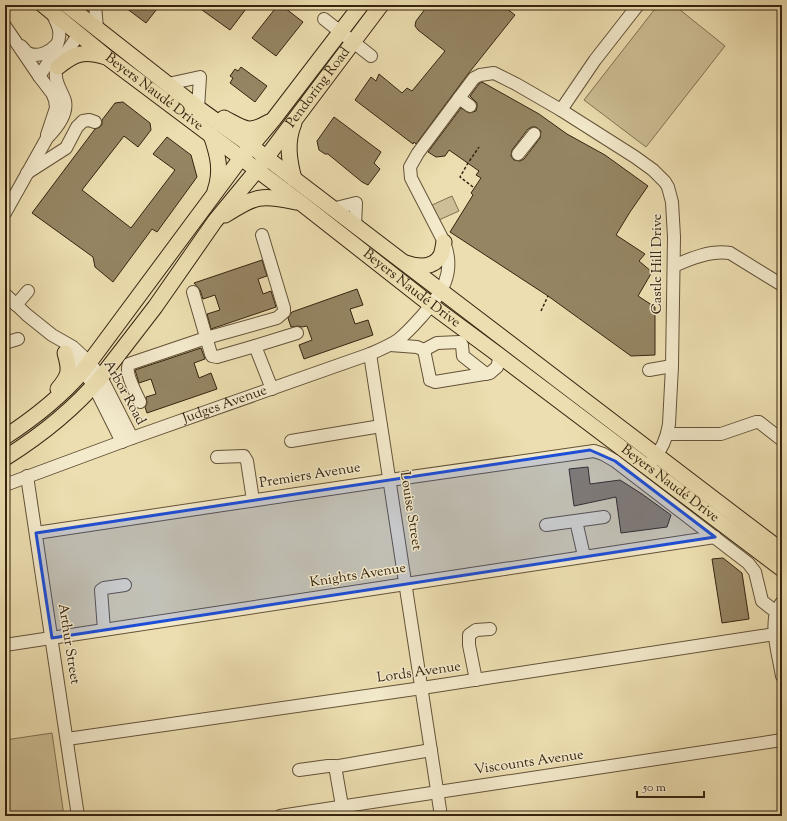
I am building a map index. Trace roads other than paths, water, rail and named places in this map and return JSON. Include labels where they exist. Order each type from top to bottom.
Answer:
[{"type":"main road","name":"Pendoring Road","points":[[242,158],[361,5]]},
{"type":"main road","name":"Pendoring Road","points":[[261,164],[381,5]]},
{"type":"main road","name":"Beyers Naudé Drive","points":[[49,7],[108,58],[242,158],[261,164],[294,179],[403,262],[652,461],[782,569]]},
{"type":"main road","name":"Beyers Naudé Drive","points":[[71,8],[200,109],[251,146],[261,164],[301,203],[432,305],[500,356],[782,551]]},
{"type":"main road","points":[[47,71],[70,57],[81,53],[95,53],[108,58]]},
{"type":"main road","points":[[200,109],[220,116],[250,130],[257,129],[273,120]]},
{"type":"main road","points":[[294,179],[289,161],[289,146],[291,130],[298,113]]},
{"type":"main road","points":[[211,135],[217,154],[219,167],[218,183],[214,196]]},
{"type":"main road","points":[[5,437],[43,411],[86,367],[166,250],[214,196],[242,158]]},
{"type":"main road","points":[[5,458],[21,448],[64,414],[98,381],[155,307],[216,221],[261,164]]},
{"type":"main road","points":[[216,221],[258,198],[277,198],[301,203]]},
{"type":"main road","points":[[403,262],[416,266],[425,266],[435,262],[442,254],[444,242]]},
{"type":"main road","points":[[43,411],[51,397],[65,380],[68,373],[69,365],[65,353]]},
{"type":"street","points":[[71,8],[90,5]]},
{"type":"street","points":[[94,5],[97,28]]},
{"type":"street","points":[[561,110],[596,60],[638,5]]},
{"type":"street","points":[[47,71],[59,43],[59,30],[49,7]]},
{"type":"street","points":[[324,19],[371,56]]},
{"type":"street","points":[[5,26],[16,41],[28,53],[47,71],[56,76],[59,90],[65,101],[64,112],[55,130],[45,141],[5,211]]},
{"type":"street","points":[[47,71],[79,34]]},
{"type":"street","points":[[16,41],[47,71],[56,105],[45,141]]},
{"type":"street","points":[[28,53],[40,55],[50,52],[59,43]]},
{"type":"street","name":"Castle Hill Drive","points":[[432,305],[441,292],[448,272],[448,251],[412,181],[410,170],[411,164],[474,78],[480,75],[494,73],[561,110],[635,157],[665,182],[668,188],[672,202],[674,266],[672,366],[667,434],[652,461]]},
{"type":"street","points":[[168,84],[200,77],[200,109]]},
{"type":"street","points":[[459,98],[470,106]]},
{"type":"street","points":[[26,173],[66,148],[81,123],[89,120],[95,122]]},
{"type":"street","points":[[518,154],[534,134]]},
{"type":"street","points":[[45,141],[56,149],[66,148]]},
{"type":"street","points":[[140,402],[128,373],[127,367],[129,364],[206,338],[277,318],[284,312],[262,235]]},
{"type":"street","points":[[674,266],[691,258],[722,252],[730,253],[782,285]]},
{"type":"street","points":[[16,305],[28,291]]},
{"type":"street","points":[[193,292],[212,356],[224,355],[297,333]]},
{"type":"street","name":"Arbor Road","points":[[5,294],[52,335],[73,347],[86,367],[98,381],[127,440]]},
{"type":"street","name":"Judges Avenue","points":[[5,485],[370,354],[390,344],[412,328],[432,305]]},
{"type":"street","points":[[412,328],[430,379],[433,382],[490,373],[496,368],[500,356]]},
{"type":"street","name":"Arbor Road","points":[[52,335],[58,346],[65,353],[86,367]]},
{"type":"street","points":[[5,343],[18,339]]},
{"type":"street","points":[[390,344],[420,348],[437,343],[458,341],[461,342],[462,345],[463,356],[486,374]]},
{"type":"street","points":[[255,346],[272,389]]},
{"type":"street","name":"Louise Street","points":[[370,354],[441,816]]},
{"type":"street","points":[[649,370],[672,366]]},
{"type":"street","points":[[667,434],[721,434],[759,422],[782,440]]},
{"type":"street","points":[[291,441],[381,426]]},
{"type":"street","points":[[769,430],[782,426]]},
{"type":"street","name":"Premiers Avenue","points":[[36,533],[590,450],[599,452],[615,461],[715,537]]},
{"type":"street","points":[[217,457],[244,456],[247,461],[253,500]]},
{"type":"street","name":"Arthur Street","points":[[27,476],[78,816]]},
{"type":"street","points":[[546,525],[604,517]]},
{"type":"street","points":[[576,521],[584,556]]},
{"type":"street","points":[[715,537],[753,568],[762,601],[779,607],[775,634],[781,658],[782,676]]},
{"type":"street","name":"Knights Avenue","points":[[5,645],[715,537]]},
{"type":"street","points":[[104,630],[101,590],[104,588],[125,585]]},
{"type":"street","points":[[476,680],[469,645],[469,635],[476,630],[490,629]]},
{"type":"street","name":"Lords Avenue","points":[[67,739],[476,680],[775,634]]},
{"type":"street","name":"Viscounts Avenue","points":[[280,816],[782,740]]},
{"type":"street","points":[[339,766],[431,750]]},
{"type":"street","points":[[299,770],[335,766],[342,806]]}]
